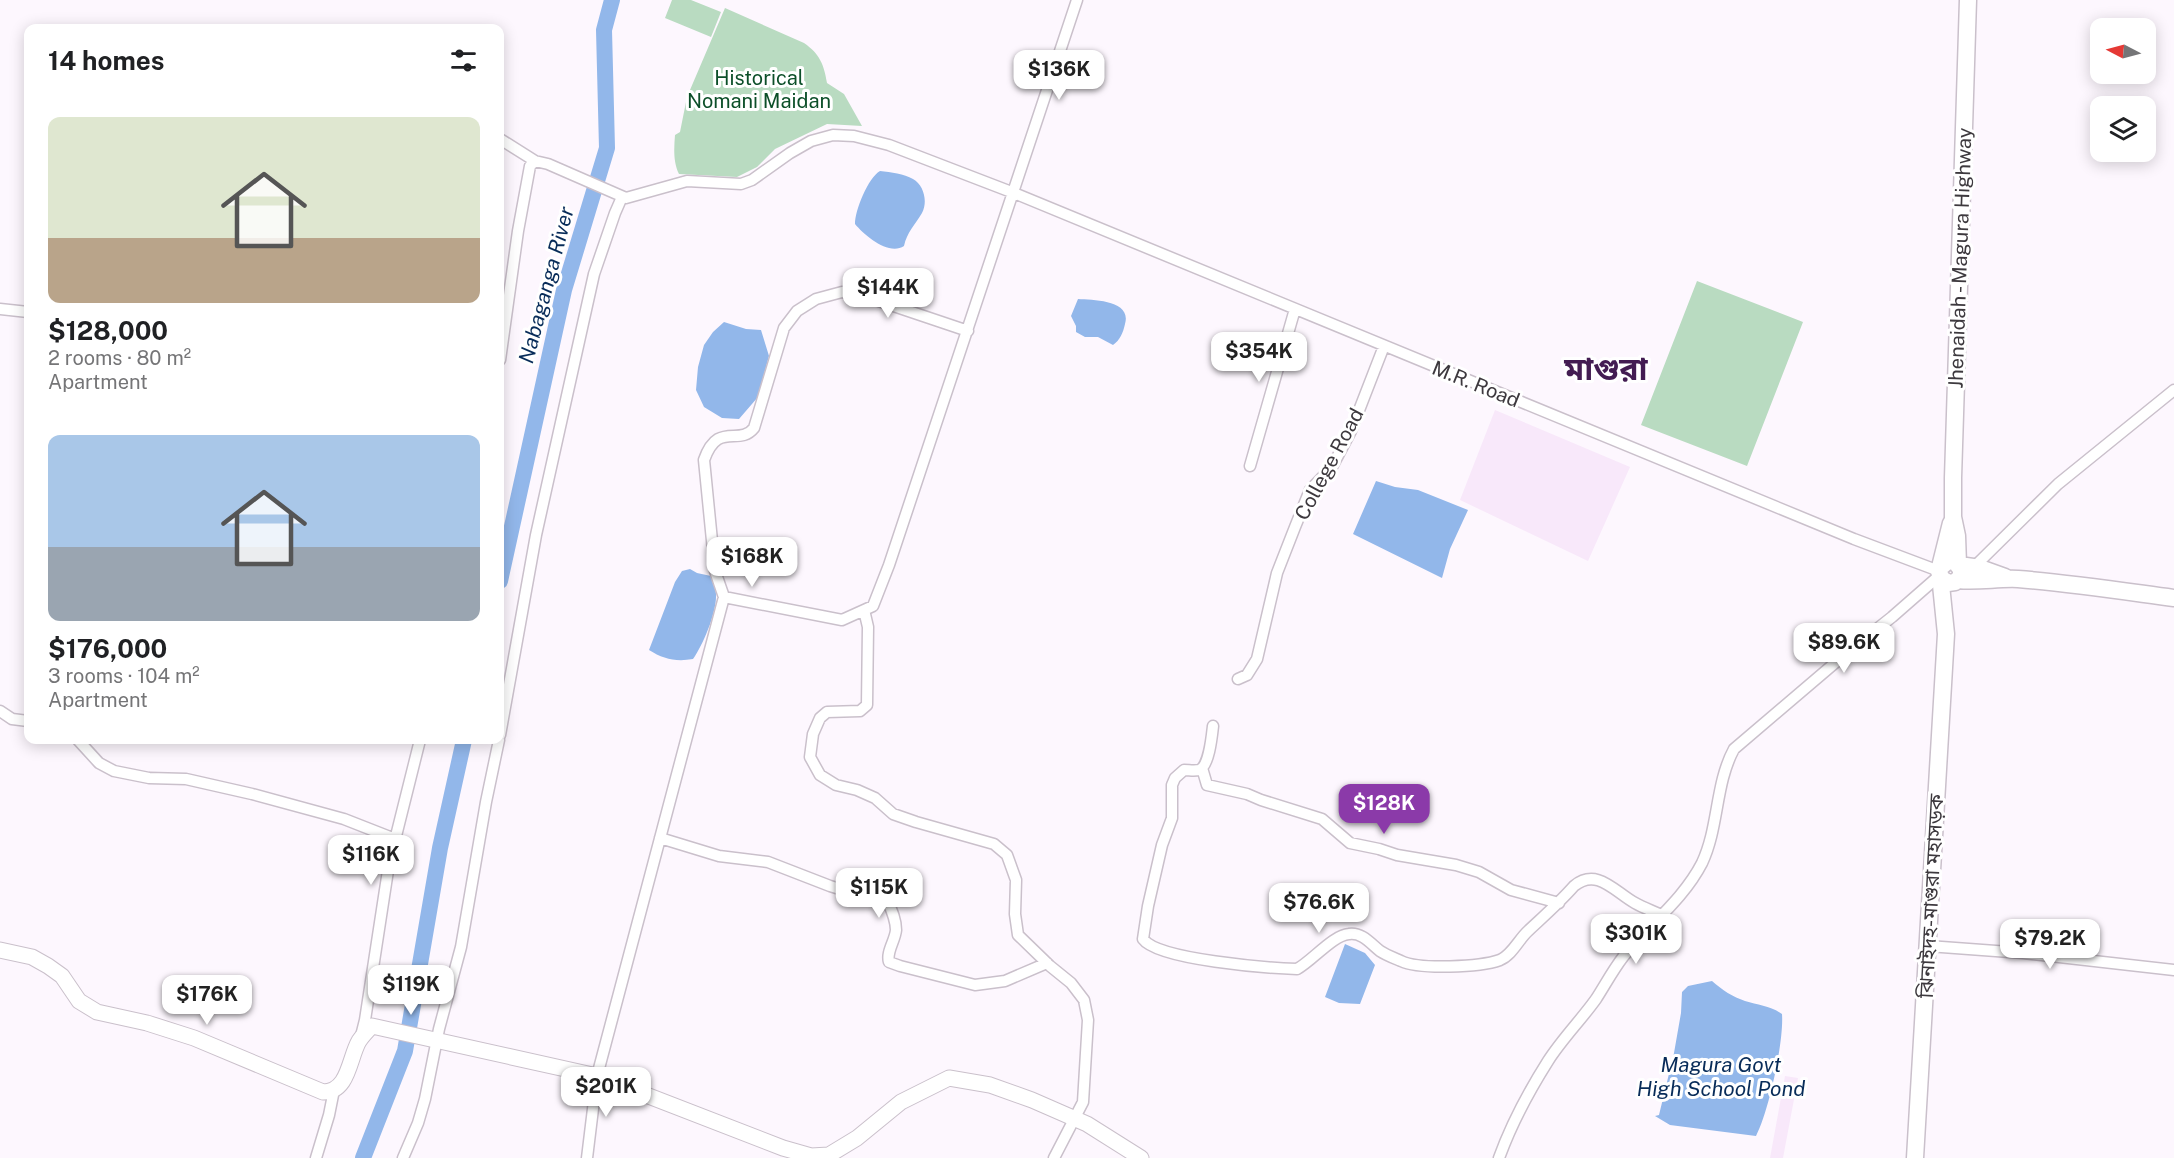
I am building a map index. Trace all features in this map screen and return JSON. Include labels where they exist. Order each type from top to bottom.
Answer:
[{"type":"highway","name":"Jhenaidah - Magura Highway","points":[[1946,634],[1940,571],[1953,517],[1968,0]]},
{"type":"highway","name":"Jhenaidah - Magura Highway","points":[[1946,634],[1961,572],[1953,517]]},
{"type":"highway","points":[[1940,571],[1948,561],[1961,572],[2174,598]]},
{"type":"highway","name":"ঝিনাইদহ-মাগুরা মহাসড়ক","points":[[1915,1158],[1946,634]]},
{"type":"main road","points":[[0,950],[32,957],[48,966],[62,976],[79,1001],[97,1012],[147,1023],[194,1038],[323,1092],[334,1090],[341,1085],[359,1042],[372,1026],[597,1076],[783,1148],[811,1156],[829,1155],[857,1138],[902,1102],[949,1078],[990,1085],[1032,1100],[1087,1124],[1141,1158]]},
{"type":"street","points":[[724,597],[842,620],[873,606],[889,566],[1077,0]]},
{"type":"street","name":"M.R. Road","points":[[624,198],[687,181],[741,184],[763,173],[811,141],[833,135],[854,136],[889,145],[1014,193],[1854,539],[1940,571]]},
{"type":"street","points":[[504,142],[535,161],[548,164],[624,198],[615,213],[594,274],[527,576],[504,711]]},
{"type":"street","points":[[504,331],[521,210],[530,166],[535,161]]},
{"type":"street","points":[[587,1158],[597,1076],[724,597],[715,571],[704,460],[708,449],[716,440],[726,435],[744,436],[754,428],[784,328],[797,311],[816,299],[829,294],[850,292],[968,331]]},
{"type":"street","points":[[0,309],[24,312]]},
{"type":"street","points":[[1250,466],[1295,309]]},
{"type":"street","name":"College Road","points":[[1238,679],[1247,675],[1257,659],[1277,573],[1310,490],[1332,467],[1351,431],[1384,346]]},
{"type":"street","points":[[1961,572],[2058,484],[2174,390]]},
{"type":"street","points":[[1499,1158],[1507,1136],[1549,1060],[1595,1000],[1622,959],[1680,897],[1702,862],[1715,827],[1726,770],[1734,749],[1892,617],[1940,571]]},
{"type":"street","points":[[864,610],[868,627],[867,705],[860,711],[827,712],[820,718],[813,734],[810,757],[820,776],[836,785],[857,790],[875,798],[894,814],[994,844],[1007,855],[1016,880],[1015,914],[1018,935],[1071,983],[1084,1000],[1088,1020],[1083,1102],[1054,1158]]},
{"type":"street","points":[[0,711],[12,719],[24,720]]},
{"type":"street","points":[[1213,726],[1206,760],[1202,768],[1197,771],[1184,770],[1175,778],[1172,785],[1172,819],[1162,845],[1143,939],[1147,944],[1156,948],[1201,960],[1297,969],[1333,940],[1347,933],[1362,937],[1381,951],[1404,962],[1421,966],[1432,968],[1484,963],[1501,960],[1581,880],[1593,878],[1634,903],[1661,915]]},
{"type":"street","points":[[82,744],[99,763],[114,771],[149,778],[186,778],[252,794],[336,817],[394,839]]},
{"type":"street","points":[[359,1042],[365,1020],[394,839],[419,744]]},
{"type":"street","points":[[403,1158],[418,1123],[425,1099],[432,1038],[461,947],[498,744]]},
{"type":"street","points":[[1202,768],[1207,785],[1247,794],[1322,819],[1350,843],[1479,872],[1511,890],[1559,903]]},
{"type":"street","points":[[660,838],[719,856],[768,862],[846,891],[873,894],[888,902],[895,919],[896,930],[887,957],[889,962],[900,966],[975,985],[1005,981],[1047,963]]},
{"type":"street","points":[[1928,946],[2034,954],[2174,970]]},
{"type":"street","points":[[316,1158],[330,1115],[334,1090]]},
{"type":"shaded area","points":[[1495,410],[1630,467],[1588,561],[1460,500]]},
{"type":"shaded area","points":[[1785,1076],[1798,1078],[1783,1158],[1770,1158]]},
{"type":"green space","points":[[672,0],[691,0],[721,12],[711,37],[665,18]]},
{"type":"green space","name":"Historical Nomani Maidan","points":[[725,8],[804,43],[814,51],[820,60],[827,83],[844,94],[862,126],[827,124],[775,149],[757,167],[737,177],[679,174],[675,160],[675,135],[680,132],[687,97]]},
{"type":"green space","points":[[1697,281],[1803,322],[1747,466],[1641,425]]},
{"type":"water","points":[[880,171],[913,179],[920,185],[924,194],[924,209],[904,246],[898,248],[885,247],[865,234],[855,224],[863,195],[871,180]]},
{"type":"water","points":[[1078,299],[1110,303],[1123,310],[1126,316],[1124,327],[1119,339],[1113,345],[1098,337],[1085,337],[1076,332],[1071,316]]},
{"type":"water","points":[[724,322],[746,329],[761,330],[769,356],[758,397],[739,419],[722,418],[704,407],[696,390],[698,367],[704,345]]},
{"type":"water","points":[[1376,481],[1395,487],[1418,490],[1468,510],[1450,549],[1442,578],[1353,534]]},
{"type":"water","points":[[690,569],[711,576],[716,592],[712,619],[693,659],[681,660],[659,656],[649,650],[675,582],[682,571]]},
{"type":"water","points":[[1345,944],[1365,953],[1375,965],[1360,1004],[1339,1003],[1325,997]]},
{"type":"water","name":"Magura Govt High School Pond","points":[[1712,981],[1736,997],[1769,1007],[1782,1014],[1781,1041],[1775,1076],[1756,1136],[1670,1125],[1655,1116],[1659,1115],[1674,1053],[1682,992],[1688,986]]},
{"type":"waterway","name":"Nabaganga River","points":[[504,563],[564,290],[607,148],[604,30],[612,0]]},
{"type":"waterway","name":"Nabaganga River","points":[[363,1158],[405,1051],[440,848],[463,744]]},
{"type":"district","name":"মাগুরা","points":[[1606,368]]}]
